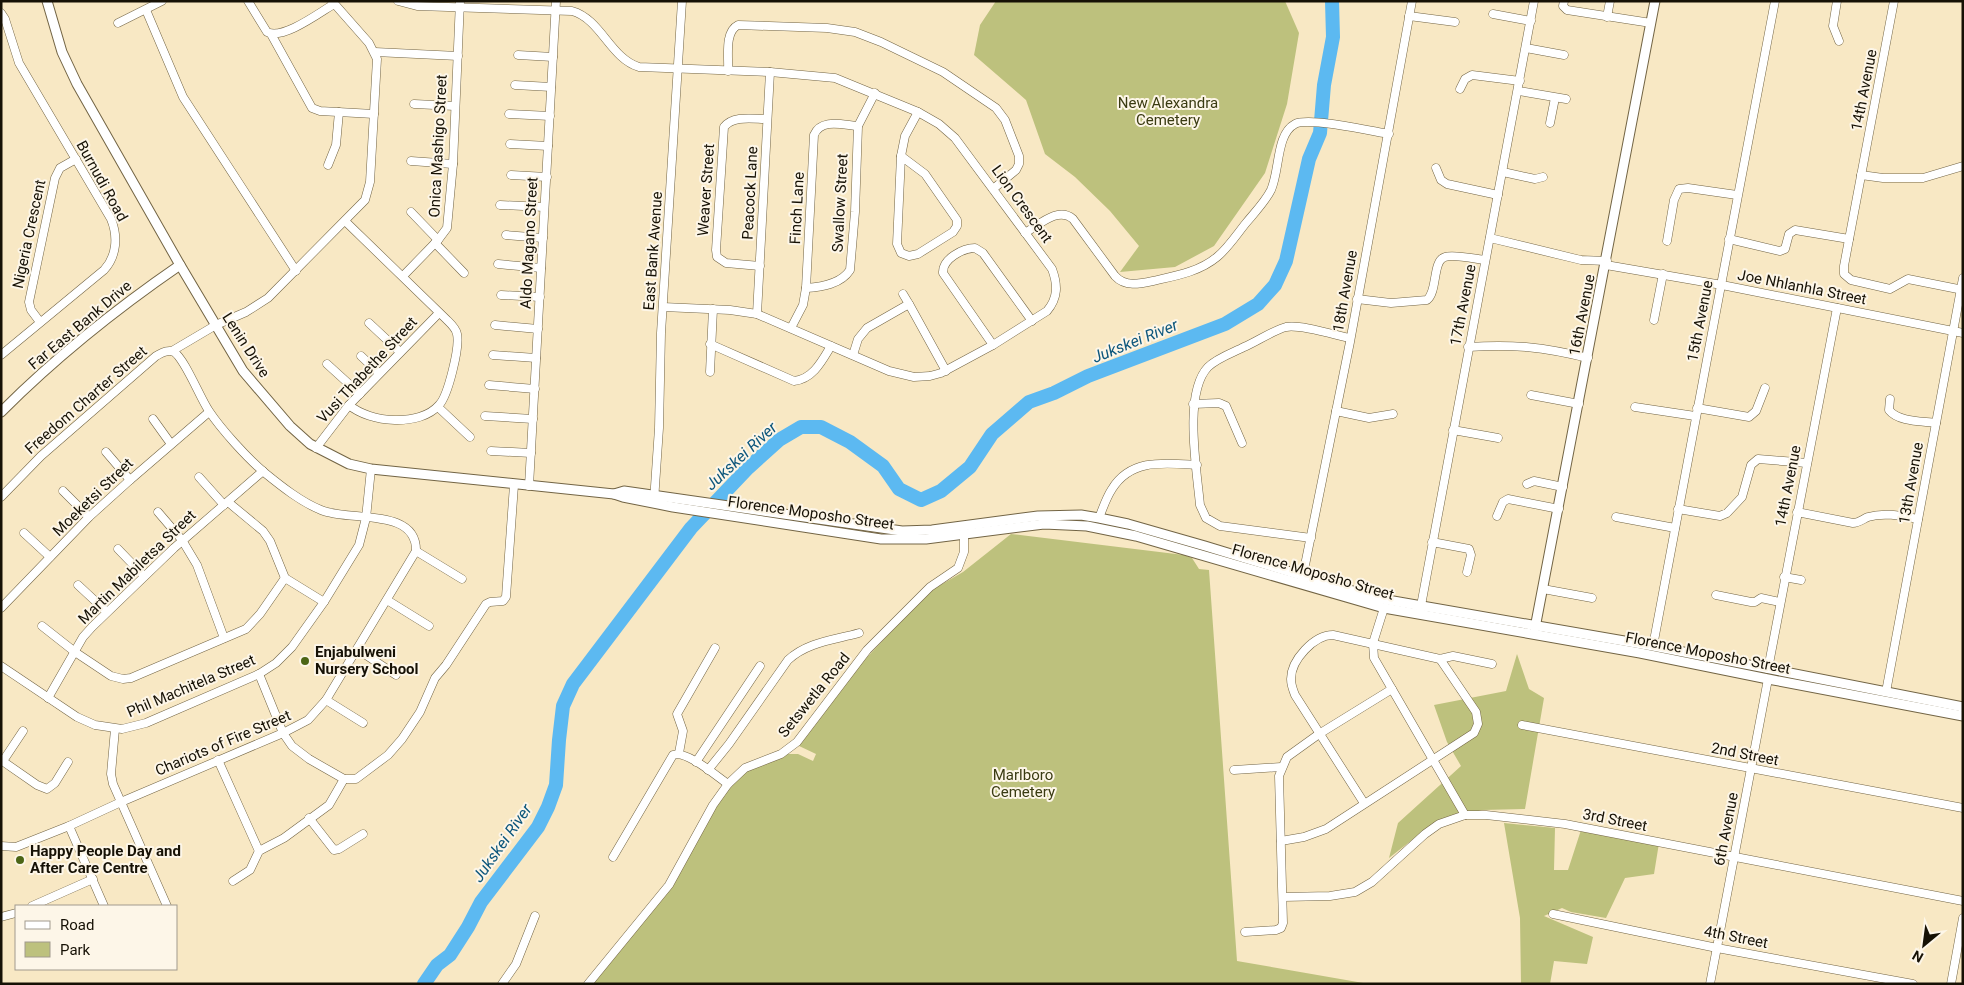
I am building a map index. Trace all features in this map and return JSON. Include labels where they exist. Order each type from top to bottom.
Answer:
[{"type":"street","name":"Lenin Drive","points":[[47,1],[62,52],[69,68],[216,325],[244,371],[290,426],[316,448],[349,464],[371,469],[514,485],[614,494],[624,492],[654,499]]},
{"type":"street","points":[[118,23],[162,1]]},
{"type":"street","points":[[248,1],[264,28],[271,34],[309,103],[316,110],[374,114]]},
{"type":"street","name":"Lion Crescent","points":[[398,1],[408,5],[460,5],[572,11],[584,16],[624,58],[635,65],[678,69],[829,76],[875,93],[918,112],[939,124],[955,138],[1052,269],[1056,285],[1055,299],[1050,307],[1032,321],[946,371],[923,377],[906,376],[889,371],[757,314],[713,309],[663,307]]},
{"type":"street","name":"Aldo Magano Street","points":[[529,486],[556,1]]},
{"type":"street","name":"East Bank Avenue","points":[[654,499],[659,428],[660,333],[682,1]]},
{"type":"street","name":"18th Avenue","points":[[1302,580],[1389,134],[1412,1]]},
{"type":"street","name":"17th Avenue","points":[[1420,610],[1534,1]]},
{"type":"street","points":[[1564,1],[1563,6],[1567,10],[1651,23]]},
{"type":"street","points":[[1607,17],[1610,1]]},
{"type":"street","name":"16th Avenue","points":[[1535,629],[1655,1]]},
{"type":"street","name":"15th Avenue","points":[[1653,646],[1775,1]]},
{"type":"street","points":[[1837,1],[1833,26],[1839,41]]},
{"type":"street","name":"14th Avenue","points":[[1894,1],[1843,271],[1849,279],[1890,289],[1895,288],[1905,280],[1912,279],[1962,290]]},
{"type":"street","points":[[172,351],[216,325],[259,305],[296,271],[365,200],[368,192],[377,69],[375,52],[360,32],[333,3],[288,31],[277,35],[271,34]]},
{"type":"street","name":"Onica Mashigo Street","points":[[403,276],[447,228],[453,164],[454,106],[460,5]]},
{"type":"street","points":[[146,10],[183,97],[296,271]]},
{"type":"street","name":"Burnudi Road","points":[[1,14],[5,18],[20,63],[111,219],[115,233],[115,249],[109,265],[1,355]]},
{"type":"street","points":[[1493,14],[1531,21]]},
{"type":"street","points":[[1410,16],[1455,22]]},
{"type":"street","points":[[728,71],[730,34],[735,26],[738,25],[836,28],[854,32],[881,42],[936,68],[992,105],[1002,114],[1019,156],[1019,164],[1016,170],[993,189]]},
{"type":"street","points":[[1526,48],[1564,55]]},
{"type":"street","points":[[375,52],[458,56]]},
{"type":"street","points":[[518,55],[553,57]]},
{"type":"street","name":"Peacock Lane","points":[[757,314],[770,72]]},
{"type":"street","points":[[1460,89],[1465,79],[1472,75],[1520,81]]},
{"type":"street","points":[[515,85],[551,87]]},
{"type":"street","points":[[1518,91],[1566,99]]},
{"type":"street","name":"Swallow Street","points":[[806,288],[827,286],[846,275],[850,270],[858,126],[875,93]]},
{"type":"street","points":[[1550,123],[1555,98]]},
{"type":"street","points":[[414,104],[454,106]]},
{"type":"street","points":[[328,165],[336,145],[340,112]]},
{"type":"street","points":[[901,156],[926,174],[957,220],[956,229],[953,232],[918,254],[909,256],[901,253],[897,244],[901,156],[905,136],[918,112]]},
{"type":"street","points":[[509,114],[550,116]]},
{"type":"street","name":"Weaver Street","points":[[760,266],[726,263],[717,257],[716,250],[724,127],[732,120],[767,119]]},
{"type":"street","points":[[1026,233],[1056,215],[1069,216],[1114,276],[1126,284],[1149,282],[1180,275],[1212,261],[1225,249],[1268,195],[1276,173],[1283,138],[1289,128],[1300,122],[1314,122],[1389,134]]},
{"type":"street","name":"Finch Lane","points":[[791,328],[803,305],[806,288],[814,135],[823,124],[858,126]]},
{"type":"street","points":[[510,144],[548,146]]},
{"type":"street","name":"Nigeria Crescent","points":[[40,322],[31,310],[29,302],[53,187],[60,168],[76,159]]},
{"type":"street","points":[[411,161],[453,164]]},
{"type":"street","points":[[1861,175],[1883,178],[1923,178],[1950,168],[1963,166]]},
{"type":"street","points":[[1436,168],[1441,180],[1447,184],[1498,195]]},
{"type":"street","points":[[1503,172],[1535,179],[1543,177]]},
{"type":"street","points":[[511,175],[546,177]]},
{"type":"street","points":[[1667,241],[1674,200],[1679,189],[1688,188],[1737,195]]},
{"type":"street","points":[[500,205],[544,207]]},
{"type":"street","points":[[411,212],[464,273]]},
{"type":"street","points":[[345,220],[439,313],[455,330],[458,339],[444,397],[438,407],[425,415],[394,420],[369,417],[349,405]]},
{"type":"street","points":[[1729,239],[1780,251],[1785,249],[1789,234],[1795,230],[1849,239]]},
{"type":"street","points":[[506,235],[543,238]]},
{"type":"street","name":"Joe Nhlanhla Street","points":[[1490,238],[1581,260],[1722,285],[1963,333]]},
{"type":"street","points":[[993,344],[943,273],[943,268],[947,261],[965,249],[975,248],[983,253],[1032,321]]},
{"type":"street","points":[[1357,299],[1391,303],[1427,300],[1432,293],[1438,265],[1444,257],[1485,260]]},
{"type":"street","points":[[498,264],[542,268]]},
{"type":"street","name":"Far East Bank Drive","points":[[1,412],[23,390],[105,319],[180,265]]},
{"type":"street","points":[[1654,320],[1663,274]]},
{"type":"street","name":"13th Avenue","points":[[1886,692],[1963,278]]},
{"type":"street","points":[[903,294],[946,371]]},
{"type":"street","points":[[501,295],[540,297]]},
{"type":"street","points":[[853,355],[858,340],[867,328],[909,304]]},
{"type":"street","name":"14th Avenue","points":[[1768,669],[1784,577],[1837,308]]},
{"type":"street","points":[[710,372],[713,309]]},
{"type":"street","name":"Vusi Thabethe Street","points":[[316,448],[349,405],[439,313]]},
{"type":"street","points":[[369,323],[400,352]]},
{"type":"street","points":[[495,325],[538,329]]},
{"type":"street","points":[[1310,538],[1220,526],[1206,518],[1200,506],[1193,404],[1199,380],[1209,366],[1283,329],[1296,327],[1350,338]]},
{"type":"street","points":[[710,344],[794,381],[811,374],[818,367],[831,346]]},
{"type":"street","points":[[1468,347],[1528,346],[1588,358]]},
{"type":"street","name":"Freedom Charter Street","points":[[1,496],[41,456],[156,356],[166,351],[172,351],[177,355],[188,372],[209,412],[263,471],[318,509],[366,518]]},
{"type":"street","points":[[493,355],[536,358]]},
{"type":"street","points":[[361,356],[379,374]]},
{"type":"street","points":[[327,364],[360,394]]},
{"type":"street","points":[[489,385],[534,389]]},
{"type":"street","points":[[1635,407],[1749,416],[1756,411],[1765,388]]},
{"type":"street","points":[[1531,395],[1579,404]]},
{"type":"street","points":[[1890,399],[1889,410],[1893,414],[1902,418],[1936,423]]},
{"type":"street","points":[[1193,404],[1219,404],[1226,406],[1242,443]]},
{"type":"street","points":[[438,407],[470,437]]},
{"type":"street","points":[[1336,411],[1374,418],[1393,414]]},
{"type":"street","name":"Moeketsi Street","points":[[1,608],[89,517],[209,412]]},
{"type":"street","points":[[485,416],[533,419]]},
{"type":"street","points":[[154,418],[171,444]]},
{"type":"street","points":[[1453,430],[1498,438]]},
{"type":"street","points":[[490,451],[531,454]]},
{"type":"street","points":[[106,452],[130,480]]},
{"type":"street","points":[[1678,509],[1720,516],[1727,513],[1743,495],[1750,468],[1758,459],[1807,463]]},
{"type":"street","points":[[1098,518],[1111,490],[1125,473],[1132,468],[1160,463],[1197,465]]},
{"type":"street","name":"Phil Machitela Street","points":[[1,666],[84,721],[115,729],[129,728],[146,723],[259,674],[287,653],[324,602],[359,545],[366,518],[371,469]]},
{"type":"street","name":"Martin Mabiletsa Street","points":[[48,698],[84,637],[107,612],[182,540],[263,471]]},
{"type":"street","points":[[199,477],[226,503],[263,531],[270,541],[285,578],[324,602]]},
{"type":"street","points":[[1527,484],[1534,481],[1563,487]]},
{"type":"street","points":[[259,674],[283,733],[300,753],[344,779],[351,780],[362,776],[395,749],[420,712],[435,678],[446,665],[486,604],[503,601],[506,597],[514,485]]},
{"type":"street","points":[[63,491],[89,517]]},
{"type":"street","name":"Florence Moposho Street","points":[[654,499],[777,513],[885,530],[912,531],[1038,516],[1074,515],[1098,518],[1173,537],[1384,608],[1420,610]]},
{"type":"street","points":[[1497,516],[1503,502],[1508,499],[1559,509]]},
{"type":"street","name":"Florence Moposho Street","points":[[674,502],[768,522],[854,536],[899,540],[964,535],[1044,524],[1087,526],[1136,536],[1420,610],[1653,646],[1963,707]]},
{"type":"street","points":[[158,512],[182,540],[197,565],[224,638]]},
{"type":"street","points":[[1797,512],[1853,523],[1879,516],[1896,515],[1918,519]]},
{"type":"street","points":[[1616,517],[1675,528]]},
{"type":"street","points":[[366,518],[385,519],[403,525],[413,536],[416,551],[462,579]]},
{"type":"street","points":[[854,536],[856,526]]},
{"type":"street","points":[[24,532],[50,558]]},
{"type":"street","name":"Setswetla Road","points":[[588,984],[669,885],[713,805],[728,784],[745,768],[781,754],[796,742],[867,650],[930,587],[958,568],[964,552],[964,535]]},
{"type":"street","points":[[1432,542],[1469,549],[1471,555],[1467,572]]},
{"type":"street","points":[[118,549],[144,576]]},
{"type":"street","name":"Chariots of Fire Street","points":[[1,846],[10,848],[69,826],[283,733],[308,720],[326,700],[416,551]]},
{"type":"street","points":[[1784,577],[1801,580]]},
{"type":"street","points":[[42,626],[74,652],[111,676],[123,679],[131,678],[251,625],[285,578]]},
{"type":"street","points":[[78,585],[107,612]]},
{"type":"street","points":[[1543,589],[1592,598]]},
{"type":"street","points":[[1,594],[8,600]]},
{"type":"street","points":[[1716,595],[1750,602],[1755,602],[1761,598],[1780,602]]},
{"type":"street","points":[[387,600],[430,626]]},
{"type":"street","points":[[1384,608],[1373,644],[1374,658],[1465,815]]},
{"type":"street","name":"Florence Moposho Street","points":[[1535,629],[1768,679],[1963,716]]},
{"type":"street","points":[[708,770],[729,744],[788,660],[796,652],[806,647],[859,633]]},
{"type":"street","points":[[1364,804],[1293,690],[1291,680],[1295,665],[1317,639],[1333,634],[1440,659],[1453,656],[1492,664]]},
{"type":"street","points":[[679,753],[683,731],[677,714],[715,648]]},
{"type":"street","points":[[357,649],[396,675]]},
{"type":"street","points":[[1281,841],[1316,834],[1469,737],[1476,729],[1478,724],[1476,712],[1440,659]]},
{"type":"street","points":[[696,762],[760,666]]},
{"type":"street","name":"6th Avenue","points":[[1710,984],[1768,679]]},
{"type":"street","points":[[1245,932],[1276,930],[1281,928],[1283,923],[1279,784],[1281,767],[1287,757],[1392,688]]},
{"type":"street","points":[[326,700],[363,723]]},
{"type":"street","name":"2nd Street","points":[[1522,725],[1963,808]]},
{"type":"street","points":[[115,729],[111,774],[113,784],[167,905]]},
{"type":"street","points":[[23,731],[2,760],[37,785],[47,789],[55,783],[68,762]]},
{"type":"street","points":[[679,753],[728,784]]},
{"type":"street","points":[[612,857],[669,762],[674,755],[679,753]]},
{"type":"street","points":[[218,760],[259,851]]},
{"type":"street","points":[[1234,770],[1281,767]]},
{"type":"street","points":[[233,881],[250,870],[259,851],[284,838],[329,805],[344,779]]},
{"type":"street","name":"3rd Street","points":[[1283,897],[1330,896],[1355,892],[1372,882],[1433,828],[1465,815],[1486,814],[1548,822],[1963,901]]},
{"type":"street","points":[[310,818],[334,850],[339,850],[363,834]]},
{"type":"street","points":[[69,826],[104,905]]},
{"type":"street","points":[[36,905],[93,880]]},
{"type":"street","points":[[1,917],[15,913]]},
{"type":"street","name":"4th Street","points":[[1554,914],[1717,948],[1913,984]]},
{"type":"street","points":[[502,984],[516,964],[534,916]]},
{"type":"street","points":[[1951,984],[1963,918]]},
{"type":"green space","name":"New Alexandra Cemetery","points":[[996,1],[1285,1],[1299,33],[1287,104],[1265,173],[1214,246],[1175,267],[1120,272],[1139,246],[1110,211],[1075,177],[1045,154],[1026,100],[974,55],[980,25]]},
{"type":"green space","name":"Marlboro Cemetery","points":[[1011,534],[1184,555],[1192,558],[1199,569],[1209,570],[1237,961],[1369,984],[593,984],[672,884],[720,795],[742,770],[786,754],[798,754],[813,761],[816,754],[797,745],[851,674],[930,591],[963,572]]},
{"type":"green space","points":[[1517,654],[1529,689],[1544,698],[1525,809],[1482,810],[1431,825],[1389,858],[1398,823],[1461,766],[1447,742],[1434,705],[1506,691]]},
{"type":"green space","points":[[1504,823],[1555,828],[1554,870],[1568,870],[1581,830],[1659,843],[1654,874],[1625,878],[1606,918],[1571,912],[1562,908],[1544,916],[1593,937],[1587,964],[1554,961],[1550,984],[1521,984],[1520,918]]},
{"type":"waterway","name":"Jukskei River","points":[[424,984],[437,965],[450,955],[481,902],[538,827],[548,807],[556,785],[563,706],[573,684],[691,528],[748,468],[779,440],[801,427],[821,427],[850,442],[883,466],[899,489],[921,500],[941,491],[970,467],[992,434],[1029,402],[1054,393],[1088,376],[1225,324],[1258,304],[1275,285],[1286,261],[1309,159],[1320,133],[1324,85],[1333,37],[1332,1]]},
{"type":"place","name":"Enjabulweni Nursery School","points":[[305,661]]},
{"type":"place","name":"Happy People Day and After Care Centre","points":[[20,860]]}]
